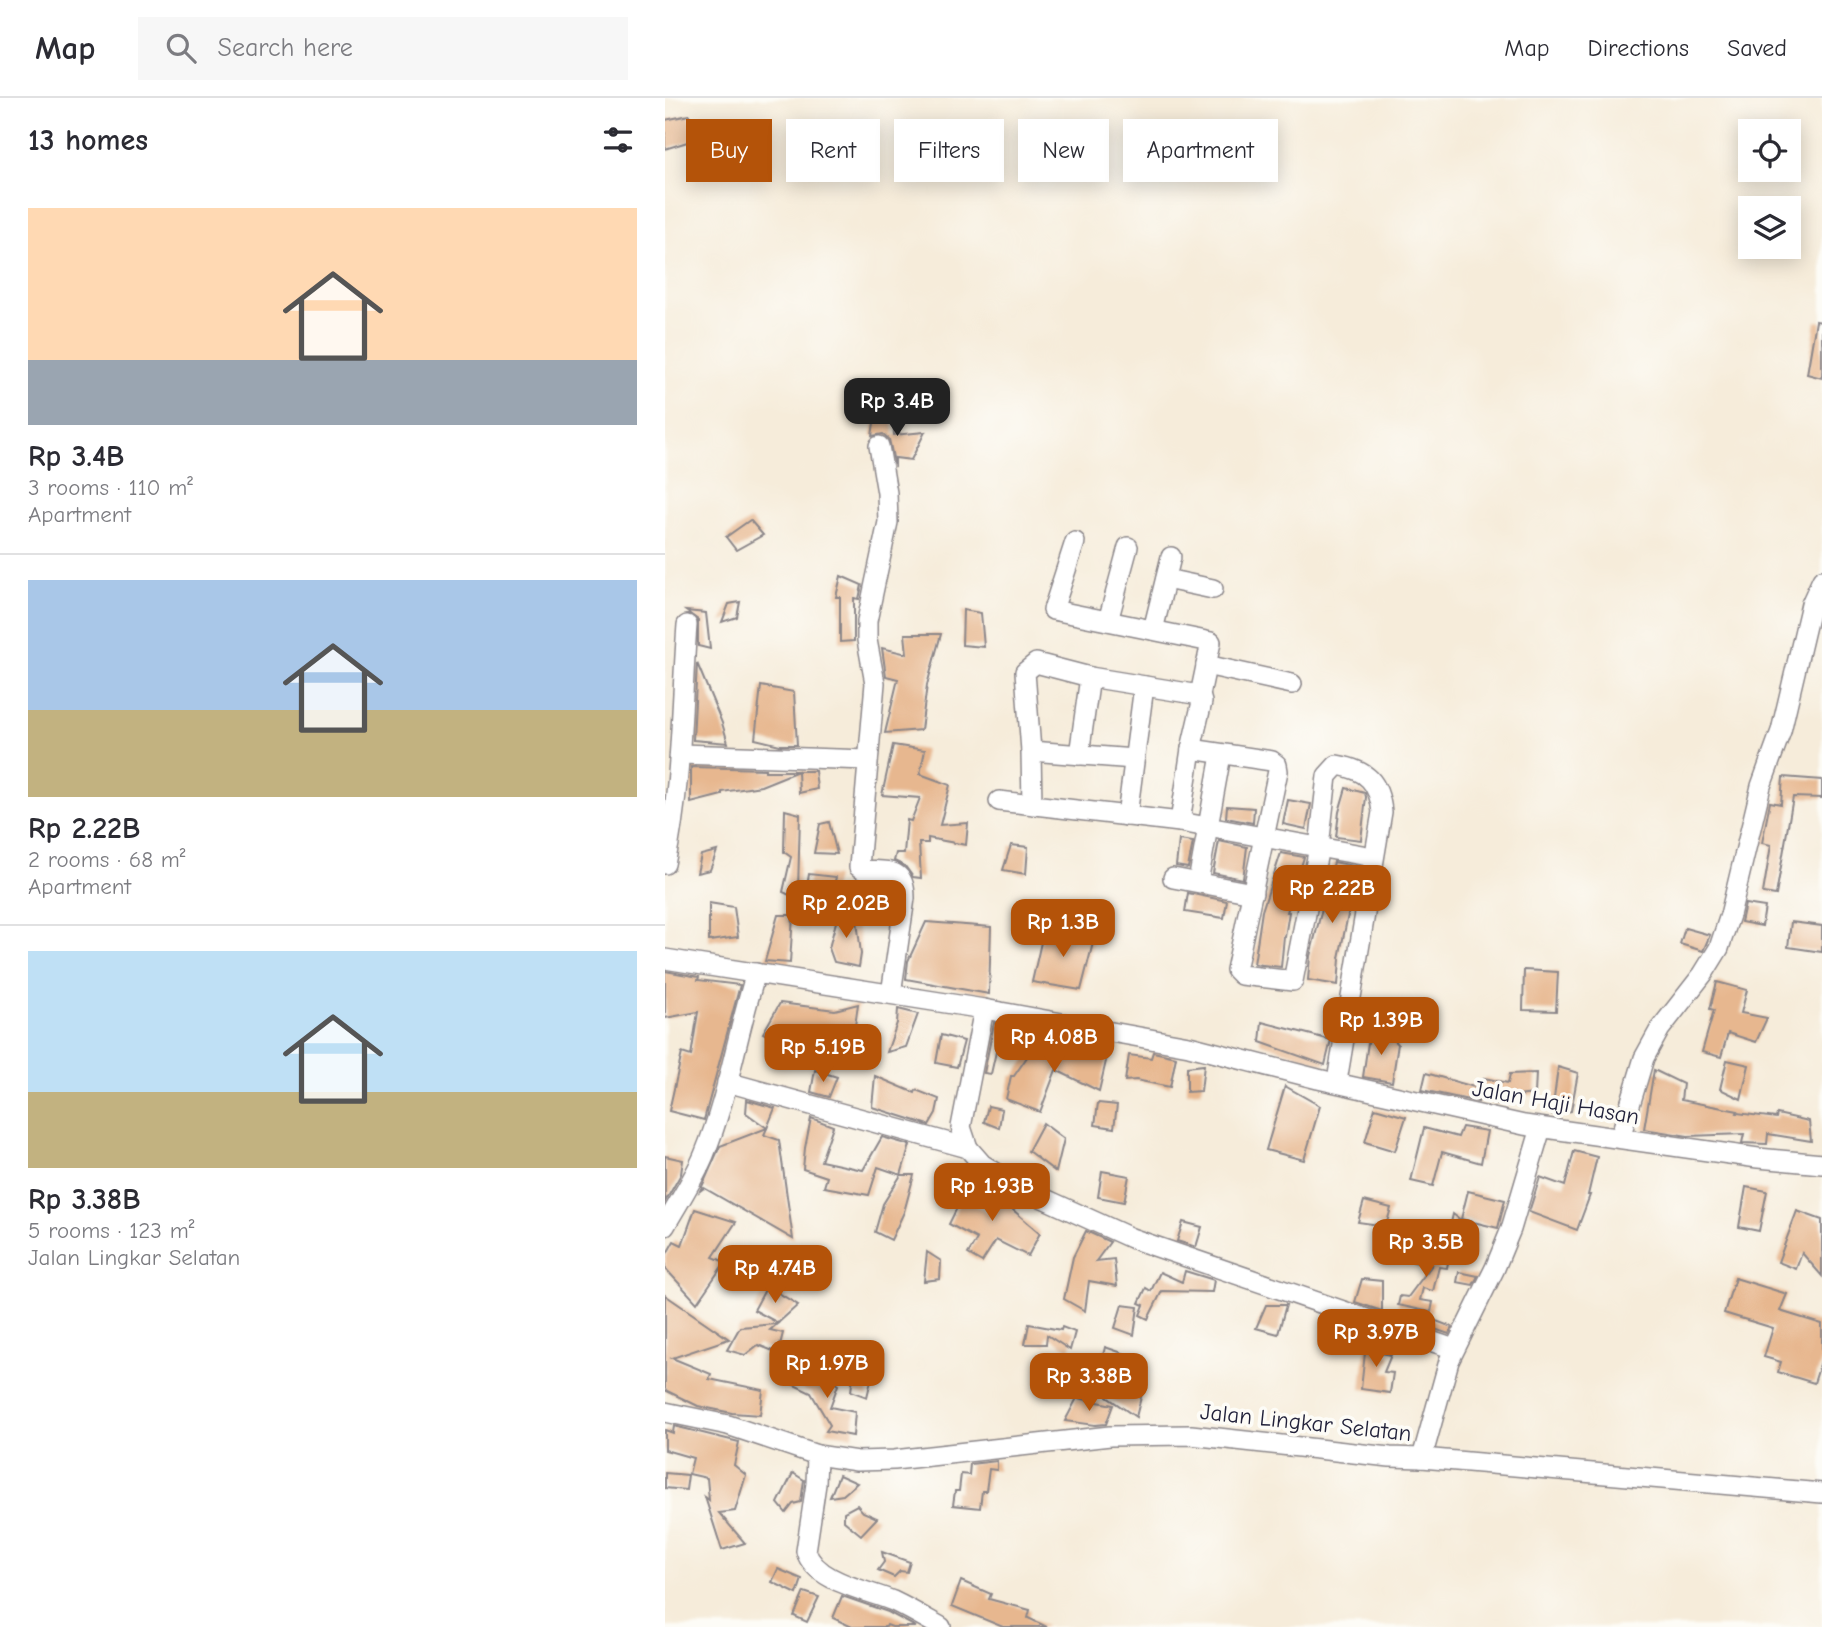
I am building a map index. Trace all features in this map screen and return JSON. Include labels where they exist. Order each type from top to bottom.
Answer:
[{"type":"street","points":[[879,446],[887,493],[888,522],[867,621],[867,640],[874,683],[859,867],[863,870],[891,872],[905,884],[891,994]]},
{"type":"street","points":[[1075,542],[1053,610],[1211,642],[1180,822]]},
{"type":"street","points":[[1108,621],[1128,547]]},
{"type":"street","points":[[1153,630],[1171,557]]},
{"type":"street","points":[[1165,579],[1213,589]]},
{"type":"street","points":[[1620,1138],[1644,1058],[1660,1029],[1703,974],[1719,948],[1730,915],[1761,786],[1781,731],[1811,604],[1822,580]]},
{"type":"street","points":[[665,864],[674,824],[687,625]]},
{"type":"street","points":[[1032,805],[1025,672],[1036,663],[1090,677],[1200,695]]},
{"type":"street","points":[[1206,665],[1292,684]]},
{"type":"street","points":[[1079,755],[1090,677]]},
{"type":"street","points":[[1127,816],[1144,687]]},
{"type":"street","points":[[1191,749],[1272,761],[1277,765],[1278,771],[1236,970],[1241,975],[1293,981],[1319,846],[1327,776],[1337,765],[1355,768],[1380,792],[1382,811],[1337,1081]]},
{"type":"street","points":[[1031,751],[1135,759]]},
{"type":"street","points":[[680,754],[868,760]]},
{"type":"street","points":[[1198,882],[1221,755]]},
{"type":"street","points":[[999,801],[1208,826],[1373,857]]},
{"type":"street","points":[[1173,878],[1253,892]]},
{"type":"street","name":"Jalan Haji Hasan","points":[[665,959],[984,1009],[1189,1046],[1318,1079],[1337,1081],[1541,1128],[1821,1166]]},
{"type":"street","points":[[665,1226],[704,1156],[727,1082],[755,974]]},
{"type":"street","points":[[984,1009],[961,1127],[968,1148],[982,1164],[1021,1188],[1131,1238],[1454,1349]]},
{"type":"street","points":[[727,1082],[968,1148]]},
{"type":"street","points":[[1422,1458],[1454,1349],[1496,1268],[1511,1229],[1541,1128]]},
{"type":"street","name":"Jalan Lingkar Selatan","points":[[665,1412],[728,1425],[817,1455],[857,1461],[894,1460],[1110,1436],[1191,1435],[1390,1457],[1822,1493]]},
{"type":"street","points":[[817,1455],[816,1484],[806,1551],[809,1560],[816,1568],[843,1584],[891,1601],[941,1627]]},
{"type":"building","points":[[689,115],[690,119],[686,119],[686,142],[665,149],[665,120]]},
{"type":"building","points":[[1816,321],[1822,322],[1822,378],[1807,374]]},
{"type":"building","points":[[875,416],[893,417],[894,435],[925,432],[911,460],[895,458],[895,467],[889,439],[883,434],[872,436]]},
{"type":"building","points":[[750,520],[763,535],[736,550],[726,537]]},
{"type":"building","points":[[841,576],[862,585],[859,599],[854,598],[854,641],[840,642],[840,597],[836,597]]},
{"type":"building","points":[[740,602],[737,617],[722,622],[729,604]]},
{"type":"building","points":[[963,610],[981,613],[984,647],[962,645]]},
{"type":"building","points":[[686,611],[706,613],[710,649],[698,646],[698,620]]},
{"type":"building","points":[[905,634],[941,634],[927,685],[921,730],[885,733],[898,679],[886,676],[882,648],[907,654]]},
{"type":"building","points":[[697,663],[722,723],[728,743],[693,740]]},
{"type":"building","points":[[761,686],[794,692],[797,745],[780,745],[755,739]]},
{"type":"building","points":[[893,745],[925,750],[920,774],[950,785],[940,825],[968,823],[966,845],[928,838],[928,843],[919,843],[921,878],[913,877],[905,866],[894,861],[896,853],[904,853],[907,820],[911,821],[920,798],[882,795]]},
{"type":"building","points":[[691,767],[798,771],[761,786],[722,792],[722,795],[691,803]]},
{"type":"building","points":[[798,771],[815,771],[817,789],[799,793]]},
{"type":"building","points":[[1783,777],[1822,780],[1822,798],[1793,797],[1776,895],[1763,893],[1771,845],[1762,843],[1770,802],[1781,804]]},
{"type":"building","points":[[1346,788],[1365,793],[1361,840],[1336,837]]},
{"type":"building","points":[[1288,800],[1311,804],[1306,829],[1283,824]]},
{"type":"building","points":[[1227,806],[1254,808],[1253,823],[1226,818]]},
{"type":"building","points":[[785,810],[800,814],[798,891],[806,892],[809,874],[836,877],[830,903],[816,903],[813,921],[793,915],[796,898],[783,892],[791,857],[784,852]]},
{"type":"building","points":[[829,822],[837,854],[814,853],[820,824]]},
{"type":"building","points":[[1179,840],[1193,842],[1188,868],[1176,866]]},
{"type":"building","points":[[1219,841],[1247,847],[1243,879],[1213,873]]},
{"type":"building","points":[[1011,845],[1028,847],[1026,874],[1003,870]]},
{"type":"building","points":[[717,851],[710,870],[697,873],[701,855]]},
{"type":"building","points":[[1281,853],[1304,857],[1287,912],[1281,967],[1254,964],[1262,911]]},
{"type":"building","points":[[1334,862],[1358,867],[1339,958],[1338,985],[1308,980],[1310,956]]},
{"type":"building","points":[[1188,893],[1227,901],[1224,918],[1185,912]]},
{"type":"building","points":[[709,903],[734,907],[738,937],[709,941]]},
{"type":"building","points":[[1745,904],[1765,907],[1762,926],[1741,922]]},
{"type":"building","points":[[839,911],[856,912],[861,954],[859,967],[834,962],[829,948]]},
{"type":"building","points":[[778,915],[793,915],[790,963],[765,961]]},
{"type":"building","points":[[926,922],[991,927],[989,994],[906,979],[908,961]]},
{"type":"building","points":[[1791,922],[1822,926],[1822,952],[1788,947]]},
{"type":"building","points":[[1685,928],[1710,935],[1703,951],[1680,944]]},
{"type":"building","points":[[1044,929],[1095,935],[1081,990],[1032,982]]},
{"type":"building","points":[[1524,970],[1558,972],[1556,1011],[1523,1010]]},
{"type":"building","points":[[665,971],[699,977],[698,980],[740,985],[704,1120],[669,1111],[682,1053],[691,1056],[698,1012],[665,1018]]},
{"type":"building","points":[[1717,982],[1747,990],[1741,1013],[1767,1018],[1756,1042],[1728,1033],[1721,1057],[1702,1052],[1714,1010],[1710,1009]]},
{"type":"building","points":[[780,1003],[835,1010],[858,1004],[851,1055],[823,1053],[787,1045],[763,1033]]},
{"type":"building","points":[[898,1009],[918,1014],[906,1047],[887,1052],[897,1023]]},
{"type":"building","points":[[1262,1022],[1331,1040],[1325,1065],[1260,1042]]},
{"type":"building","points":[[994,1023],[1002,1025],[991,1074],[984,1073]]},
{"type":"building","points":[[1370,1029],[1389,1034],[1398,1044],[1392,1082],[1363,1077]]},
{"type":"building","points":[[941,1035],[964,1041],[957,1067],[936,1063]]},
{"type":"building","points":[[1067,1042],[1107,1057],[1099,1091],[1056,1070],[1040,1112],[1006,1099],[1011,1076],[1014,1076],[1034,1047],[1061,1057]]},
{"type":"building","points":[[1153,1052],[1176,1057],[1170,1087],[1136,1080],[1125,1081],[1129,1055],[1151,1058]]},
{"type":"building","points":[[1727,1060],[1749,1065],[1741,1099],[1720,1089]]},
{"type":"building","points":[[1204,1065],[1201,1091],[1187,1092],[1187,1067]]},
{"type":"building","points":[[1558,1067],[1578,1073],[1571,1111],[1552,1114]]},
{"type":"building","points":[[815,1070],[837,1077],[829,1097],[811,1092]]},
{"type":"building","points":[[1654,1070],[1683,1084],[1681,1100],[1738,1111],[1737,1113],[1776,1118],[1777,1114],[1809,1121],[1811,1141],[1768,1134],[1767,1144],[1742,1143],[1744,1134],[1688,1136],[1644,1129]]},
{"type":"building","points":[[1426,1073],[1481,1089],[1484,1078],[1508,1083],[1510,1074],[1536,1073],[1535,1094],[1499,1098],[1499,1104],[1478,1102],[1422,1090]]},
{"type":"building","points":[[875,1076],[915,1093],[916,1090],[939,1099],[936,1113],[929,1125],[872,1107]]},
{"type":"building","points":[[1285,1086],[1320,1106],[1304,1160],[1266,1150]]},
{"type":"building","points":[[747,1100],[775,1108],[767,1128],[746,1113]]},
{"type":"building","points":[[1098,1103],[1117,1105],[1114,1128],[1095,1125]]},
{"type":"building","points":[[988,1106],[1002,1109],[999,1128],[984,1122]]},
{"type":"building","points":[[1375,1108],[1406,1117],[1395,1151],[1365,1142]]},
{"type":"building","points":[[811,1118],[833,1126],[821,1161],[863,1170],[882,1137],[910,1145],[901,1175],[878,1167],[869,1195],[824,1187],[827,1177],[803,1169]]},
{"type":"building","points":[[1043,1123],[1064,1139],[1056,1172],[1028,1151]]},
{"type":"building","points":[[1462,1127],[1487,1131],[1481,1163],[1442,1152],[1433,1186],[1411,1181],[1424,1128],[1458,1137]]},
{"type":"building","points":[[767,1128],[764,1135],[779,1140],[793,1239],[704,1188],[700,1191],[720,1146]]},
{"type":"building","points":[[1574,1151],[1597,1157],[1590,1195],[1577,1230],[1529,1212],[1540,1177],[1565,1186]]},
{"type":"building","points":[[665,1156],[683,1160],[681,1174],[665,1202]]},
{"type":"building","points":[[1102,1171],[1129,1176],[1124,1202],[1098,1197]]},
{"type":"building","points":[[974,1173],[986,1181],[976,1206],[994,1215],[1002,1196],[1016,1203],[1013,1210],[1040,1233],[1028,1256],[996,1240],[982,1262],[968,1254],[977,1239],[949,1224]]},
{"type":"building","points":[[901,1175],[914,1175],[904,1212],[891,1240],[875,1232],[883,1204]]},
{"type":"building","points":[[1746,1187],[1767,1191],[1759,1231],[1739,1227]]},
{"type":"building","points":[[1468,1191],[1505,1200],[1498,1228],[1461,1219]]},
{"type":"building","points":[[1364,1201],[1391,1208],[1386,1226],[1358,1222]]},
{"type":"building","points":[[695,1209],[736,1222],[713,1257],[725,1262],[697,1303],[665,1268],[665,1257],[674,1241],[682,1245]]},
{"type":"building","points":[[1797,1211],[1822,1220],[1822,1276],[1802,1253],[1796,1269],[1778,1262]]},
{"type":"building","points":[[1453,1214],[1463,1222],[1461,1234],[1449,1232]]},
{"type":"building","points":[[1183,1222],[1202,1227],[1196,1247],[1177,1241]]},
{"type":"building","points":[[1086,1231],[1110,1242],[1096,1261],[1114,1259],[1117,1286],[1089,1281],[1085,1311],[1064,1299],[1073,1257]]},
{"type":"building","points":[[1403,1234],[1424,1235],[1419,1252],[1399,1246]]},
{"type":"building","points":[[1428,1248],[1450,1252],[1447,1268],[1439,1267],[1433,1291],[1423,1288],[1420,1300],[1433,1302],[1431,1312],[1398,1305],[1400,1296],[1408,1297],[1432,1265],[1414,1262]]},
{"type":"building","points":[[927,1252],[941,1261],[940,1279],[924,1281]]},
{"type":"building","points":[[1185,1271],[1214,1280],[1212,1292],[1162,1291],[1148,1319],[1140,1315],[1144,1305],[1139,1303],[1146,1288],[1151,1291],[1160,1272],[1182,1282]]},
{"type":"building","points":[[1459,1272],[1478,1276],[1473,1285],[1457,1282]]},
{"type":"building","points":[[1735,1278],[1787,1294],[1780,1311],[1822,1324],[1822,1358],[1814,1383],[1778,1372],[1781,1362],[1764,1357],[1773,1328],[1724,1313]]},
{"type":"building","points":[[1362,1279],[1382,1281],[1382,1311],[1355,1302]]},
{"type":"building","points":[[767,1286],[798,1305],[778,1323],[754,1310]]},
{"type":"building","points":[[665,1295],[729,1339],[672,1358],[711,1374],[709,1379],[763,1390],[760,1415],[698,1406],[665,1390]]},
{"type":"building","points":[[1122,1305],[1138,1307],[1134,1335],[1115,1328]]},
{"type":"building","points":[[1266,1305],[1286,1305],[1278,1334],[1256,1328]]},
{"type":"building","points":[[1426,1317],[1452,1327],[1449,1334],[1423,1325]]},
{"type":"building","points":[[777,1324],[770,1330],[783,1333],[778,1353],[758,1345],[745,1355],[727,1350],[740,1327]]},
{"type":"building","points":[[1029,1324],[1061,1330],[1062,1327],[1075,1332],[1070,1350],[1047,1335],[1046,1344],[1025,1344]]},
{"type":"building","points":[[1371,1337],[1381,1341],[1381,1353],[1391,1355],[1384,1372],[1393,1373],[1390,1393],[1361,1389],[1365,1353]]},
{"type":"building","points":[[1105,1347],[1128,1355],[1119,1384],[1143,1389],[1136,1417],[1107,1397],[1111,1382],[1098,1377]]},
{"type":"building","points":[[811,1364],[838,1385],[830,1407],[855,1412],[853,1436],[826,1431],[830,1425],[811,1393],[792,1384]]},
{"type":"building","points":[[874,1368],[867,1397],[851,1391],[854,1369]]},
{"type":"building","points":[[1077,1398],[1113,1405],[1106,1424],[1065,1421]]},
{"type":"building","points":[[674,1426],[739,1442],[734,1465],[746,1475],[735,1511],[719,1513],[745,1543],[722,1550],[705,1497],[709,1500],[707,1478],[689,1474],[693,1458],[665,1450],[665,1430],[673,1433]]},
{"type":"building","points":[[997,1461],[997,1470],[989,1469],[980,1508],[953,1505],[955,1491],[959,1491],[961,1474],[969,1475],[970,1464]]},
{"type":"building","points":[[665,1473],[688,1475],[686,1490],[665,1488]]},
{"type":"building","points":[[793,1473],[804,1480],[801,1502],[793,1504],[786,1513],[778,1503]]},
{"type":"building","points":[[839,1475],[857,1483],[843,1495],[830,1497]]},
{"type":"building","points":[[857,1505],[863,1512],[877,1518],[861,1535],[844,1521],[844,1512]]},
{"type":"building","points":[[882,1552],[910,1562],[907,1572],[900,1571],[894,1577],[878,1570],[884,1562]]},
{"type":"building","points":[[778,1569],[802,1579],[797,1594],[772,1582]]},
{"type":"building","points":[[961,1581],[991,1594],[989,1599],[1030,1610],[1028,1618],[1047,1627],[1003,1627],[952,1606]]},
{"type":"building","points":[[804,1592],[819,1597],[807,1622],[794,1616]]},
{"type":"building","points":[[842,1596],[888,1612],[916,1627],[852,1627],[833,1618]]}]
